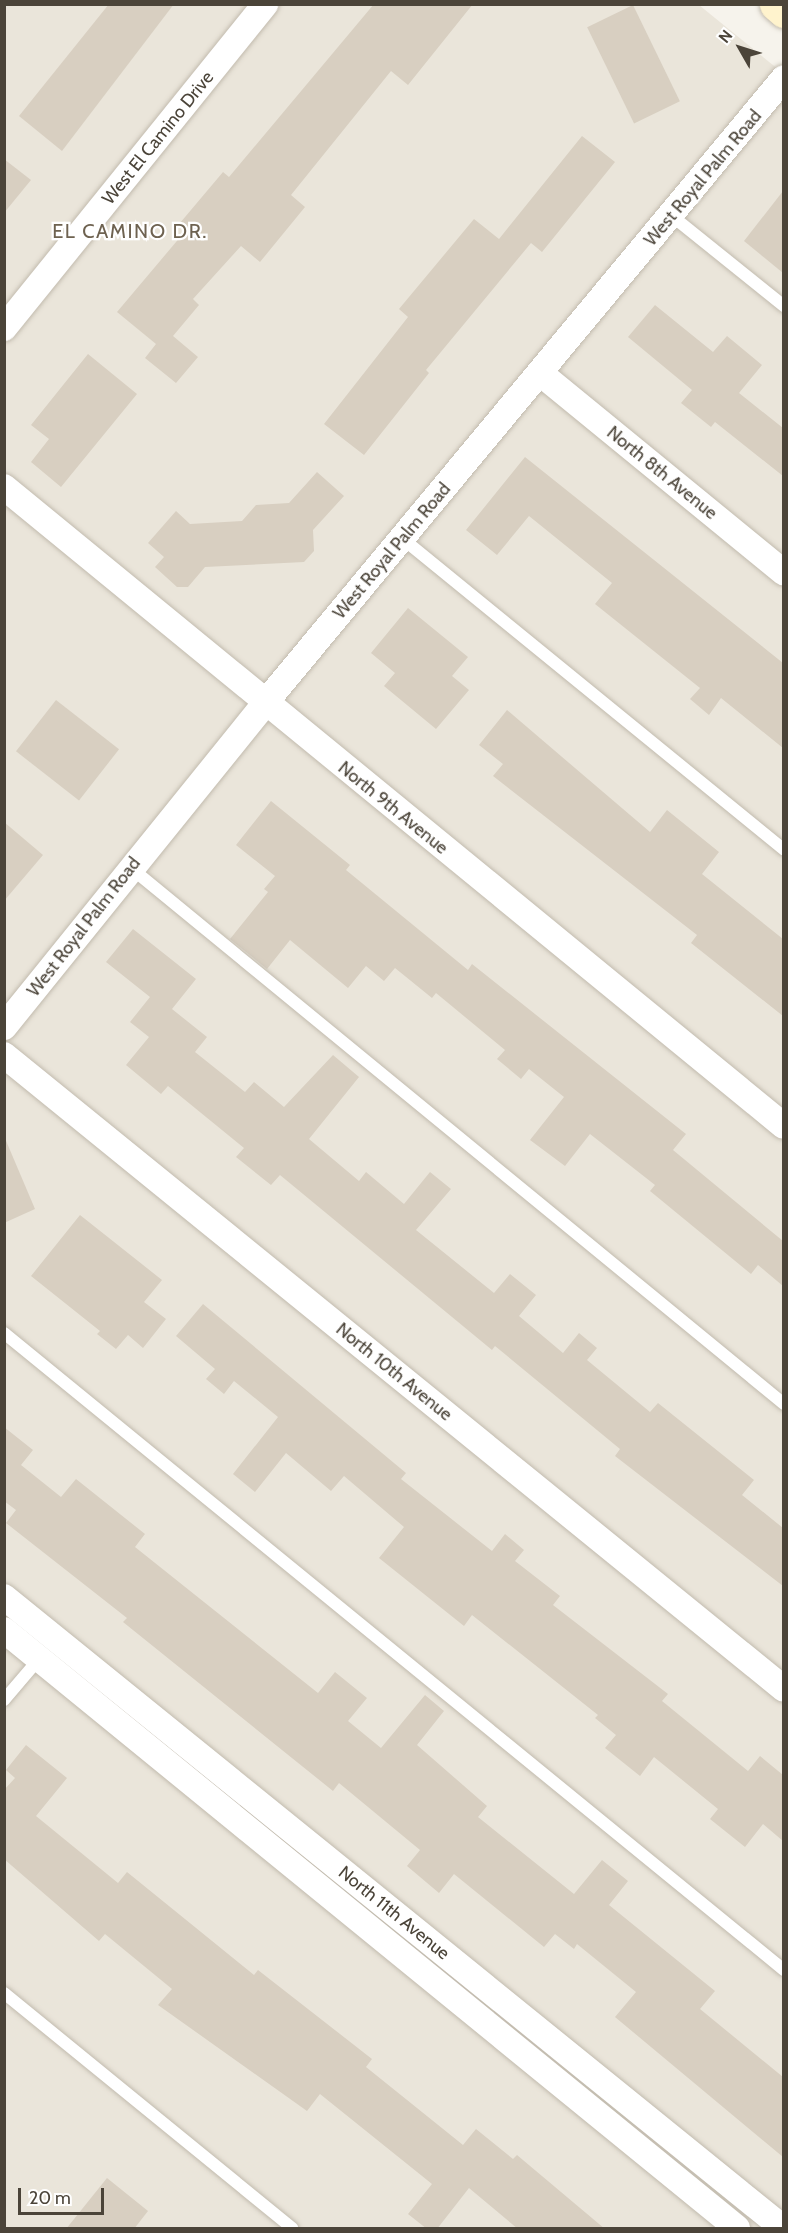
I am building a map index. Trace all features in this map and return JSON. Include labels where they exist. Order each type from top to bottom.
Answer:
[{"type":"main road","points":[[776,4],[783,11]]},
{"type":"street","name":"West El Camino Drive","points":[[4,328],[265,4]]},
{"type":"street","name":"West Royal Palm Road","points":[[4,1027],[265,703],[672,216],[783,78]]},
{"type":"street","name":"North 8th Avenue","points":[[540,374],[783,573]]},
{"type":"street","name":"North 9th Avenue","points":[[4,487],[783,1126]]},
{"type":"street","name":"North 10th Avenue","points":[[4,1055],[783,1689]]},
{"type":"street","name":"North 11th Avenue","points":[[4,1597],[783,2229]]},
{"type":"street","name":"North 11th Avenue","points":[[4,1630],[737,2229]]},
{"type":"lane","points":[[672,216],[783,306]]},
{"type":"lane","points":[[403,539],[783,850]]},
{"type":"lane","points":[[131,868],[783,1404]]},
{"type":"lane","points":[[4,1333],[783,1970]]},
{"type":"lane","points":[[4,1700],[39,1659]]},
{"type":"lane","points":[[4,1993],[292,2229]]},
{"type":"shaded area","points":[[5,5],[699,5],[784,74],[783,2228],[5,2228]]},
{"type":"building","points":[[109,4],[174,4],[62,151],[19,116]]},
{"type":"building","points":[[374,4],[473,4],[408,85],[391,71],[291,195],[305,207],[260,262],[241,246],[193,299],[199,305],[173,336],[198,357],[176,383],[145,358],[156,344],[117,312],[187,229],[180,223],[223,172],[229,177]]},
{"type":"building","points":[[633,5],[680,101],[634,124],[587,27]]},
{"type":"building","points":[[582,136],[615,162],[542,252],[531,243],[426,370],[429,373],[364,455],[324,424],[408,317],[399,309],[474,219],[499,239]]},
{"type":"building","points":[[4,159],[31,180],[4,213]]},
{"type":"building","points":[[783,191],[783,273],[744,241]]},
{"type":"building","points":[[655,305],[713,352],[727,336],[762,365],[739,393],[783,428],[783,476],[715,422],[711,427],[681,403],[692,390],[628,337]]},
{"type":"building","points":[[88,354],[137,394],[61,487],[31,462],[49,439],[31,425]]},
{"type":"building","points":[[525,457],[783,663],[783,748],[721,698],[709,715],[690,699],[700,688],[595,604],[612,583],[529,516],[497,555],[466,530]]},
{"type":"building","points":[[317,472],[344,496],[313,530],[314,551],[304,562],[205,567],[188,587],[177,587],[155,567],[164,557],[148,543],[176,511],[190,524],[242,521],[256,505],[289,503]]},
{"type":"building","points":[[408,608],[468,657],[452,676],[469,690],[436,729],[384,686],[395,673],[371,653]]},
{"type":"building","points":[[56,700],[119,749],[79,800],[16,751]]},
{"type":"building","points":[[507,710],[650,832],[667,810],[719,852],[702,874],[783,939],[783,1016],[691,943],[697,935],[493,776],[503,764],[479,745]]},
{"type":"building","points":[[271,801],[350,865],[346,870],[468,970],[472,964],[686,1134],[673,1150],[783,1241],[783,1286],[758,1265],[751,1274],[650,1191],[655,1185],[590,1134],[565,1166],[530,1140],[564,1097],[529,1069],[521,1079],[497,1059],[505,1050],[436,993],[432,998],[395,968],[384,981],[366,966],[348,988],[290,940],[267,969],[230,939],[268,892],[264,889],[275,876],[236,845]]},
{"type":"building","points":[[4,822],[43,855],[4,901]]},
{"type":"building","points":[[133,929],[196,979],[172,1009],[207,1037],[195,1052],[245,1092],[254,1082],[284,1107],[333,1055],[359,1077],[309,1139],[359,1181],[366,1172],[404,1204],[430,1172],[451,1189],[416,1230],[494,1293],[510,1274],[536,1295],[519,1316],[563,1353],[579,1333],[597,1348],[587,1360],[650,1412],[658,1403],[754,1480],[742,1495],[783,1528],[783,1586],[615,1456],[620,1449],[495,1346],[492,1350],[280,1175],[271,1185],[236,1157],[244,1148],[168,1086],[161,1094],[126,1065],[149,1037],[130,1022],[150,997],[106,962]]},
{"type":"building","points":[[4,1136],[35,1209],[4,1223]]},
{"type":"building","points":[[80,1215],[162,1280],[144,1302],[166,1319],[143,1348],[128,1335],[116,1349],[97,1334],[100,1331],[31,1276]]},
{"type":"building","points":[[203,1304],[406,1473],[401,1479],[492,1551],[505,1534],[524,1550],[515,1561],[560,1596],[553,1605],[668,1694],[662,1701],[748,1771],[760,1756],[783,1775],[783,1841],[763,1824],[745,1847],[710,1819],[718,1809],[654,1757],[640,1776],[605,1748],[616,1735],[595,1718],[598,1715],[472,1615],[464,1626],[379,1558],[404,1527],[344,1476],[331,1491],[286,1453],[255,1492],[233,1474],[278,1417],[234,1381],[224,1394],[206,1379],[215,1369],[176,1336]]},
{"type":"building","points":[[4,1427],[33,1450],[21,1465],[61,1497],[76,1479],[145,1534],[135,1547],[318,1693],[335,1672],[367,1698],[348,1721],[381,1748],[425,1695],[444,1711],[417,1745],[487,1806],[478,1817],[574,1894],[602,1860],[628,1881],[609,1905],[715,1991],[700,2009],[783,2077],[783,2157],[615,2017],[636,1992],[577,1944],[574,1949],[555,1934],[544,1947],[454,1874],[439,1893],[407,1866],[420,1850],[339,1783],[333,1791],[123,1622],[127,1618],[6,1523],[16,1510],[4,1501]]},
{"type":"building","points":[[26,1745],[67,1778],[36,1816],[118,1883],[127,1872],[254,1975],[258,1970],[372,2059],[366,2067],[463,2145],[476,2129],[513,2159],[517,2155],[605,2229],[518,2229],[469,2188],[437,2229],[427,2229],[408,2214],[432,2184],[320,2094],[307,2111],[158,2005],[172,1989],[105,1934],[99,1941],[4,1859],[4,1790],[15,1778],[6,1770]]},
{"type":"building","points":[[107,2178],[148,2211],[134,2229],[66,2229]]},
{"type":"district","name":"EL CAMINO DR.","points":[[130,231]]}]
